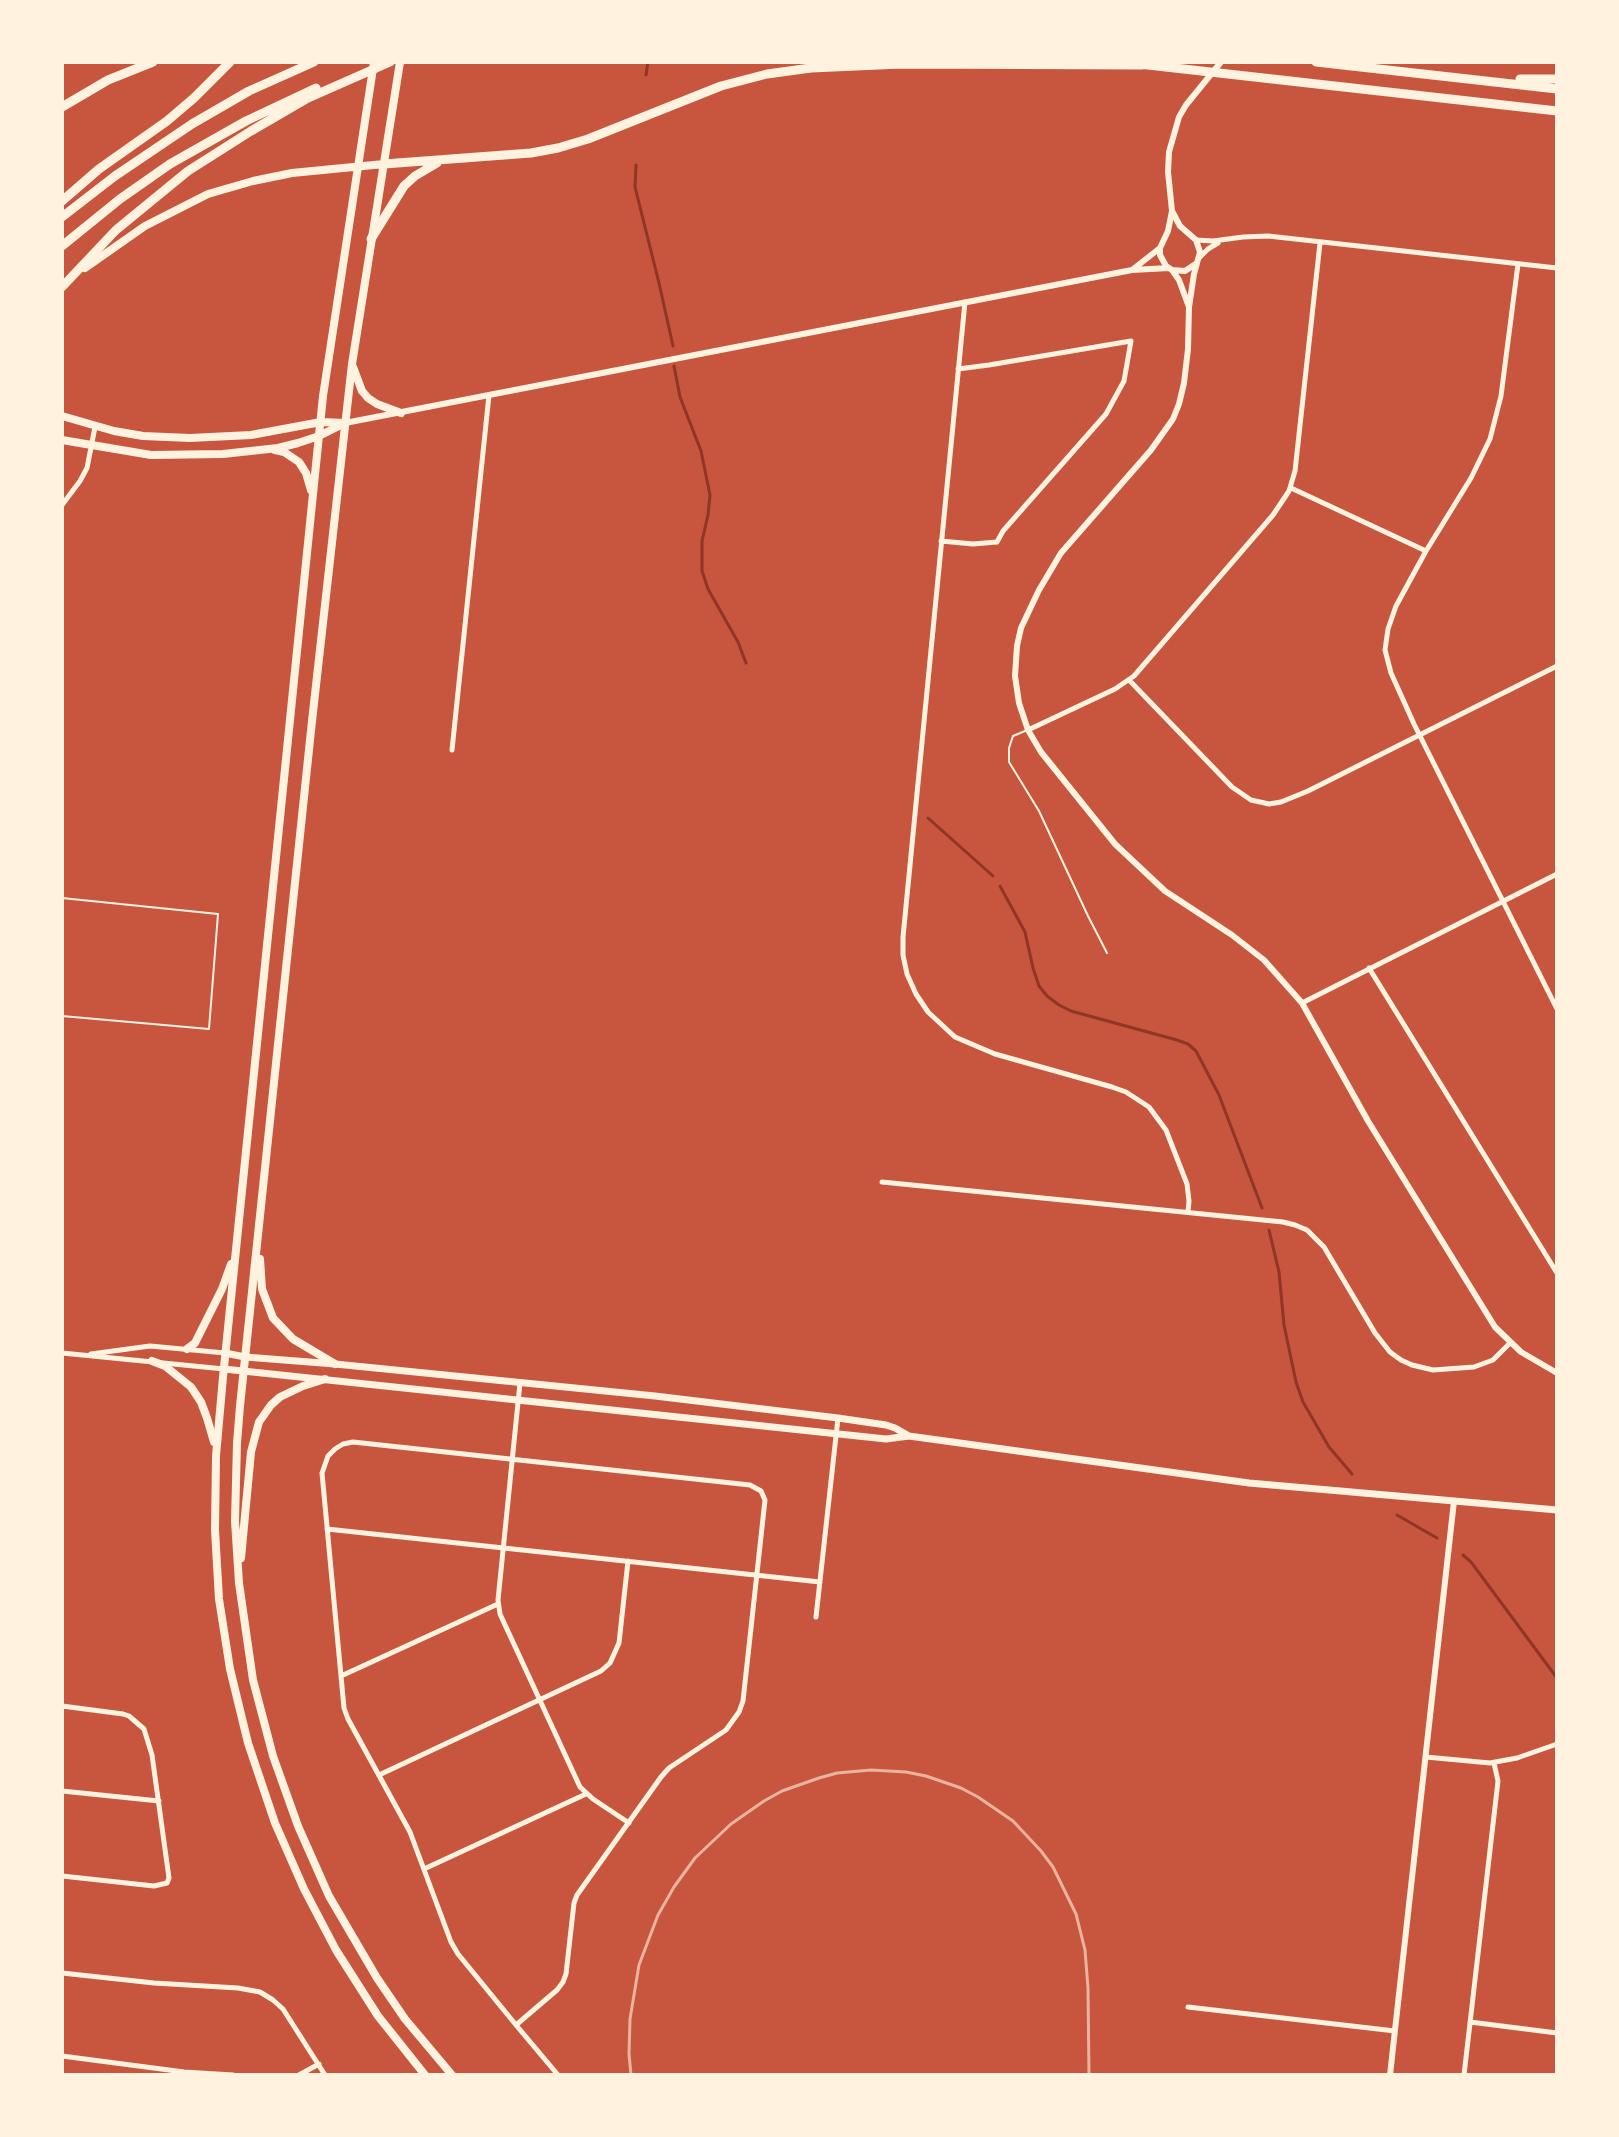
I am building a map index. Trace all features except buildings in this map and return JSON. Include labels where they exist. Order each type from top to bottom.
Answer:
[{"type":"highway","points":[[62,107],[108,80],[153,62]]},
{"type":"highway","points":[[62,201],[99,169],[167,121],[230,62]]},
{"type":"highway","points":[[62,217],[115,176],[192,124],[249,91],[314,62]]},
{"type":"highway","points":[[62,246],[135,188],[202,145],[274,107],[336,80],[389,62]]},
{"type":"highway","points":[[62,288],[116,230],[188,171],[306,99],[389,62]]},
{"type":"highway","points":[[1117,62],[1557,111]]},
{"type":"highway","points":[[1316,62],[1557,89]]},
{"type":"highway","points":[[384,164],[531,153],[558,148],[721,86],[811,68],[901,64],[1142,65]]},
{"type":"highway","points":[[1475,79],[1557,79]]},
{"type":"highway","points":[[371,239],[404,186],[444,160]]},
{"type":"main road","points":[[374,62],[333,323],[312,500],[225,1353],[216,1456],[215,1530],[224,1637],[238,1705],[261,1787],[290,1860],[330,1939],[378,2016],[425,2075]]},
{"type":"main road","points":[[400,62],[345,423],[245,1357],[235,1482],[239,1583],[247,1646],[262,1716],[284,1789],[311,1857],[348,1930],[405,2019],[452,2075]]},
{"type":"main road","points":[[62,288],[93,261],[145,226],[208,194],[292,173],[384,164]]},
{"type":"main road","points":[[352,364],[362,391],[368,398],[401,413]]},
{"type":"main road","points":[[62,416],[95,427],[143,436],[190,438],[251,435],[321,422],[345,423]]},
{"type":"main road","points":[[62,440],[171,456],[235,453],[270,449],[319,436],[345,423]]},
{"type":"main road","points":[[270,449],[284,452],[299,462],[306,473],[312,500]]},
{"type":"main road","points":[[258,1235],[262,1289],[273,1318],[293,1339],[335,1364]]},
{"type":"main road","points":[[187,1349],[195,1343],[222,1289],[236,1252]]},
{"type":"main road","points":[[225,1353],[838,1418],[886,1425],[909,1436]]},
{"type":"main road","points":[[152,1361],[179,1376],[191,1387],[201,1402],[216,1456]]},
{"type":"main road","points":[[224,1369],[886,1439],[909,1436],[1249,1483],[1557,1510]]},
{"type":"main road","points":[[376,1386],[377,1375],[382,1369]]},
{"type":"main road","points":[[239,1583],[251,1452],[259,1422],[280,1397],[325,1379]]},
{"type":"street","points":[[1189,307],[1179,280],[1162,261],[1162,245],[1172,211],[1169,152],[1172,136],[1186,105],[1221,62]]},
{"type":"street","points":[[1172,211],[1180,226],[1194,237],[1200,252],[1189,307],[1184,383],[1173,419],[1151,450],[1061,553],[1039,590],[1021,628],[1017,646],[1015,676],[1019,703],[1028,730],[1041,752],[1131,861],[1165,891],[1264,960],[1302,1003],[1368,1121],[1495,1327],[1535,1362],[1557,1373]]},
{"type":"street","points":[[1132,270],[1172,233],[1179,232],[1222,241],[1255,236],[1557,268]]},
{"type":"street","points":[[345,423],[1132,270],[1185,271],[1208,249],[1222,241]]},
{"type":"street","points":[[1028,730],[1129,680],[1273,515],[1291,488],[1320,243]]},
{"type":"street","points":[[1518,264],[1505,374],[1494,425],[1471,478],[1396,606],[1385,640],[1391,673],[1419,735],[1557,1009]]},
{"type":"street","points":[[965,302],[903,937],[907,974],[928,1012],[955,1037],[995,1054],[1126,1092],[1149,1107],[1166,1130],[1187,1184],[1188,1212]]},
{"type":"street","points":[[941,541],[973,544],[997,542],[1003,531],[1106,414],[1124,381],[1131,341],[958,369]]},
{"type":"street","points":[[452,750],[489,395]]},
{"type":"street","points":[[62,505],[89,463],[95,427]]},
{"type":"street","points":[[1291,488],[1426,551]]},
{"type":"street","points":[[1129,680],[1232,787],[1259,803],[1292,799],[1557,666]]},
{"type":"street","points":[[1302,1003],[1557,874]]},
{"type":"street","points":[[1369,968],[1557,1273]]},
{"type":"street","points":[[882,1182],[1283,1222],[1307,1230],[1324,1247],[1383,1343],[1390,1352],[1412,1365],[1433,1370],[1474,1367],[1493,1360],[1510,1343]]},
{"type":"street","points":[[86,1355],[140,1346],[225,1353]]},
{"type":"street","points":[[62,1353],[224,1369]]},
{"type":"street","points":[[520,1383],[498,1604],[503,1622],[580,1787],[629,1823]]},
{"type":"street","points":[[816,1617],[838,1418]]},
{"type":"street","points":[[516,2025],[563,1982],[577,1895],[669,1768],[726,1730],[739,1712],[743,1701],[765,1500],[761,1491],[750,1485],[353,1442],[343,1444],[330,1453],[322,1473],[344,1708],[410,1832],[451,1942],[458,1954],[516,2025],[558,2075]]},
{"type":"street","points":[[1390,2075],[1454,1501]]},
{"type":"street","points":[[327,1529],[820,1582]]},
{"type":"street","points":[[379,1775],[592,1677],[610,1663],[619,1643],[628,1561]]},
{"type":"street","points":[[341,1676],[498,1604]]},
{"type":"street","points":[[62,1706],[129,1716],[147,1736],[169,1878],[167,1883],[154,1886],[62,1876]]},
{"type":"street","points":[[1426,1757],[1494,1763],[1557,1744]]},
{"type":"street","points":[[1464,2075],[1498,1781],[1494,1763]]},
{"type":"street","points":[[62,1791],[159,1801]]},
{"type":"street","points":[[424,1869],[587,1794]]},
{"type":"street","points":[[62,1973],[260,1992],[283,2009],[325,2075]]},
{"type":"street","points":[[1188,2007],[1395,2031]]},
{"type":"street","points":[[1470,2022],[1557,2033]]},
{"type":"street","points":[[62,2056],[184,2072],[233,2075]]},
{"type":"street","points":[[299,2075],[319,2064]]},
{"type":"lane","points":[[1028,730],[1013,736],[1009,762],[1039,811],[1107,953]]},
{"type":"lane","points":[[62,898],[218,914],[209,1029],[62,1016]]},
{"type":"waterway","points":[[646,75],[648,62]]},
{"type":"waterway","points":[[636,165],[635,187],[673,346]]},
{"type":"waterway","points":[[674,366],[680,397],[701,451],[710,495],[702,541],[702,571],[746,663]]},
{"type":"waterway","points":[[928,818],[993,876]]},
{"type":"waterway","points":[[1000,886],[1025,932],[1039,986],[1047,996],[1071,1011],[1177,1040],[1196,1051],[1219,1095],[1262,1208]]},
{"type":"waterway","points":[[1269,1230],[1279,1272],[1284,1325],[1296,1382],[1303,1402],[1329,1447],[1352,1474]]},
{"type":"waterway","points":[[1397,1515],[1437,1538]]},
{"type":"waterway","points":[[1463,1555],[1557,1678]]},
{"type":"railway","points":[[631,2075],[630,2019],[639,1965],[658,1915],[695,1858],[731,1824],[782,1791],[837,1773],[871,1770],[926,1776],[978,1797],[1013,1821],[1053,1867],[1076,1914],[1085,1950],[1089,2075]]}]
